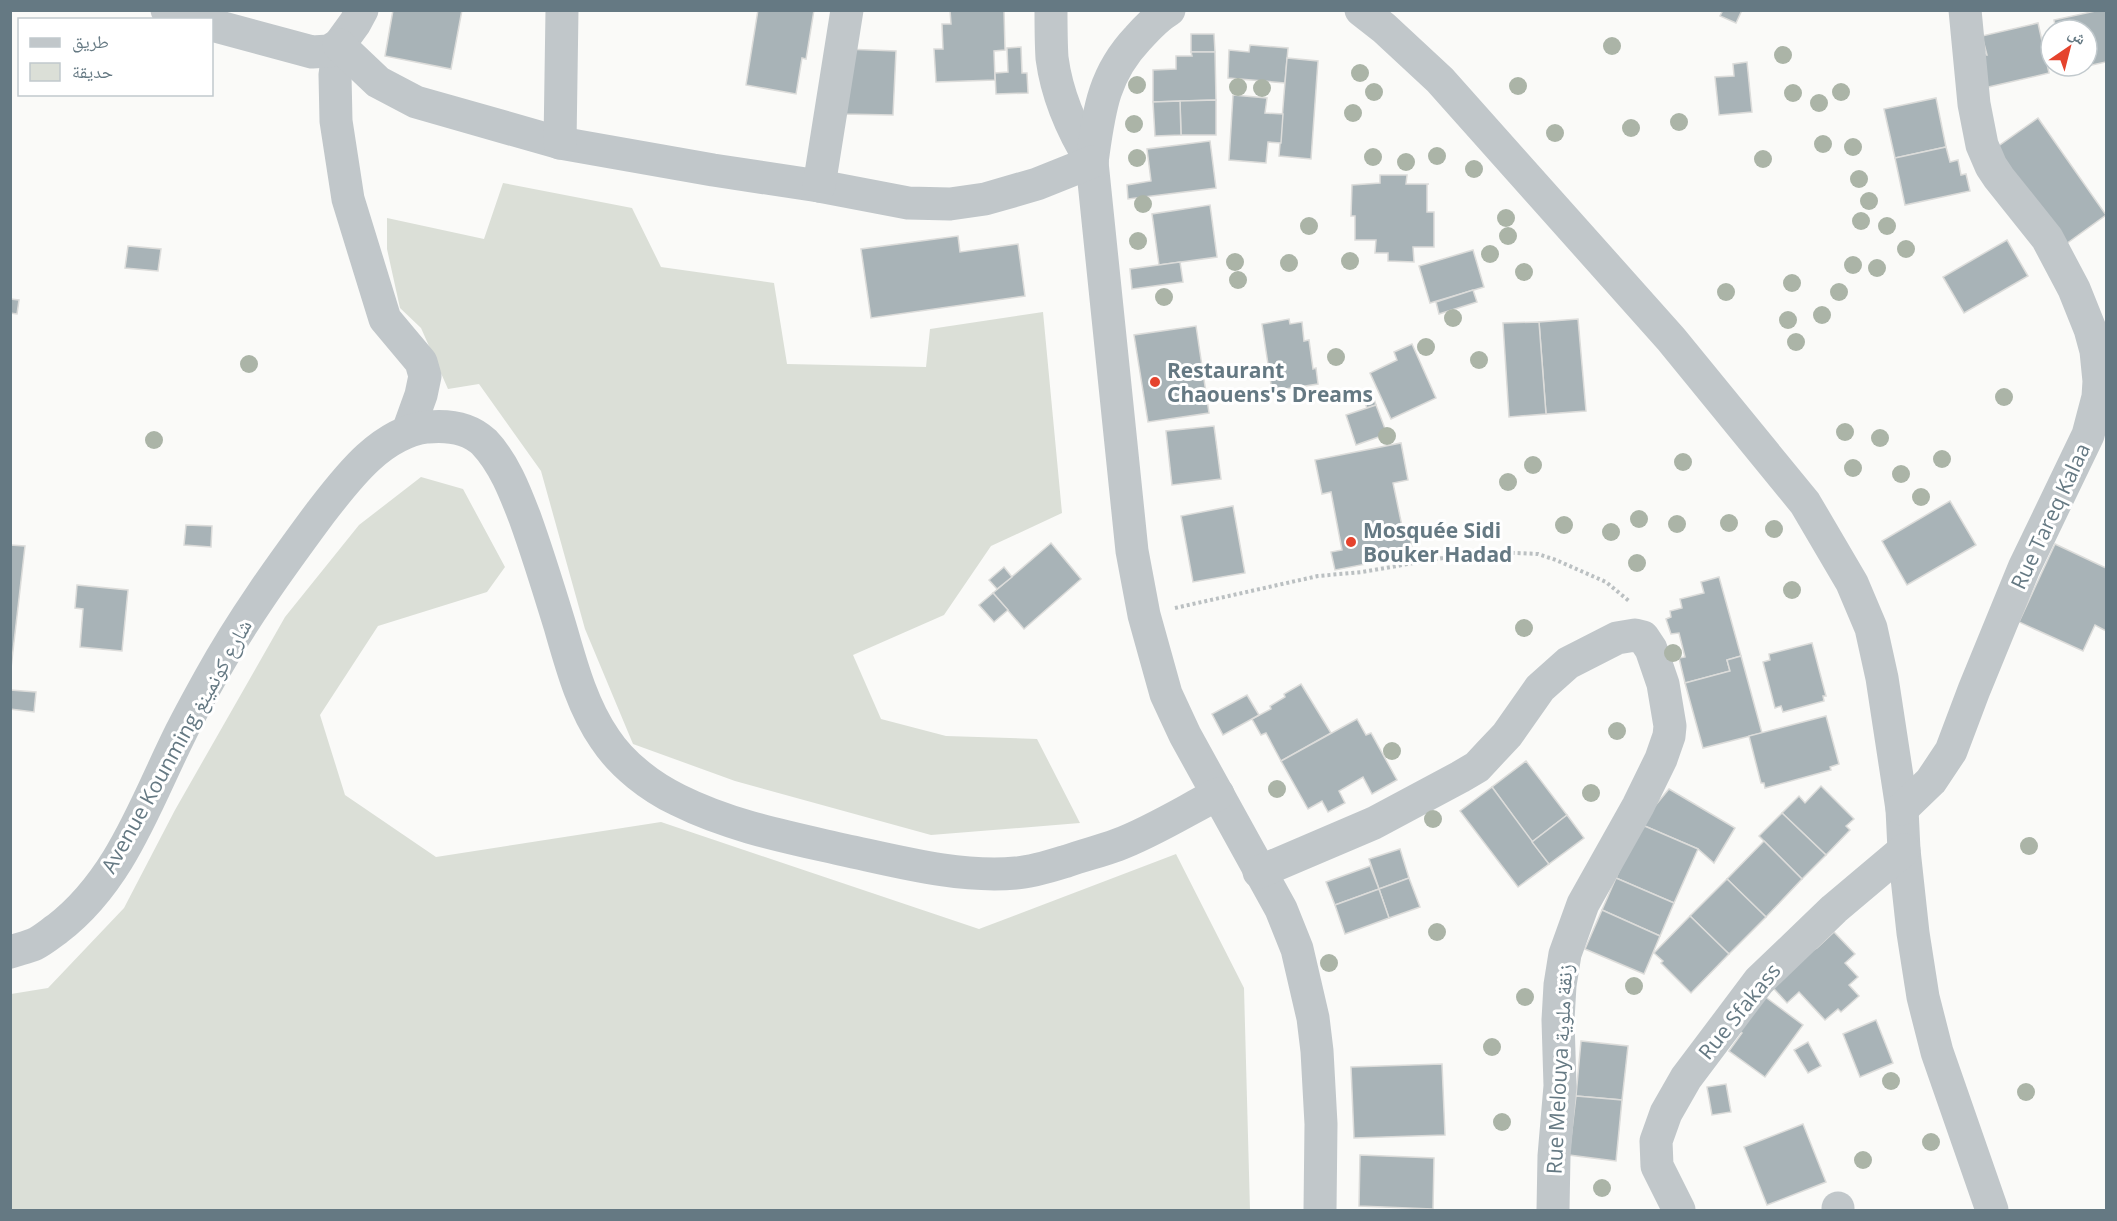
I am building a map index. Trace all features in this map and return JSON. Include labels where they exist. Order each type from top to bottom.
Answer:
[{"type":"street","points":[[167,10],[185,18]]},
{"type":"street","points":[[213,25],[312,52],[329,51],[339,45],[362,10]]},
{"type":"street","points":[[560,143],[562,10]]},
{"type":"street","points":[[819,186],[848,10]]},
{"type":"street","points":[[1051,10],[1052,58],[1059,90],[1068,118],[1092,162]]},
{"type":"street","points":[[1169,10],[1145,29],[1112,72],[1100,109],[1092,162],[1131,539],[1144,615],[1166,694],[1185,735],[1281,909],[1297,949],[1313,1018],[1320,1090],[1320,1210]]},
{"type":"street","points":[[1361,10],[1440,80],[1671,339],[1805,502],[1852,583],[1870,628],[1882,678],[1902,809],[1913,933],[1923,998],[1936,1052],[1992,1210]]},
{"type":"street","name":"Rue Tareq Kalaa","points":[[1902,809],[1930,781],[1951,751],[2024,568],[2088,435],[2098,397],[2096,351],[2074,289],[2047,238],[1991,166],[1982,145],[1974,104],[1965,10]]},
{"type":"street","points":[[339,45],[378,82],[416,102],[560,143],[908,203],[950,204],[985,199],[1037,184],[1092,162]]},
{"type":"street","points":[[339,45],[335,75],[336,121],[348,199],[385,319],[421,362],[425,376],[422,395],[408,430]]},
{"type":"street","name":"Avenue Kounming شارع كونمينغ","points":[[10,952],[39,943],[73,916],[99,885],[124,850],[210,678],[236,632],[275,573],[342,485],[382,447],[408,430],[447,426],[464,430],[484,443],[503,467],[517,496],[569,657],[593,718],[605,740],[619,757],[649,783],[676,799],[754,830],[933,868],[984,874],[1020,873],[1120,844],[1218,794]]},
{"type":"street","points":[[1259,872],[1374,823],[1477,767],[1507,735],[1540,688],[1568,663],[1605,643],[1627,635],[1643,637],[1651,649]]},
{"type":"street","name":"Rue Melouya زنقة ملوية","points":[[1553,1210],[1554,1156],[1560,1086],[1558,1020],[1561,974],[1565,954],[1582,904],[1638,806],[1668,740],[1670,726],[1668,710],[1663,684],[1651,649]]},
{"type":"street","name":"Rue Sfakass","points":[[1678,1210],[1657,1166],[1656,1141],[1666,1113],[1686,1078],[1759,981],[1834,909],[1904,850]]},
{"type":"path","points":[[1144,615],[1318,576],[1362,572],[1472,553],[1513,552],[1538,554],[1557,560],[1606,582],[1641,613],[1650,629],[1651,649]]},
{"type":"green space","points":[[503,183],[632,208],[661,267],[774,283],[787,364],[926,367],[930,329],[1043,312],[1062,513],[991,546],[944,615],[853,655],[881,719],[946,736],[1037,739],[1080,823],[931,835],[735,781],[633,744],[585,629],[541,471],[479,384],[448,389],[421,328],[400,308],[387,249],[387,218],[484,239]]},
{"type":"green space","points":[[421,477],[463,489],[505,567],[487,592],[378,626],[320,715],[345,795],[436,857],[661,822],[979,929],[1176,854],[1244,988],[1250,1210],[11,1210],[11,994],[48,988],[124,908],[175,810],[285,617],[359,525]]},
{"type":"building","points":[[393,10],[462,10],[451,69],[385,56]]},
{"type":"building","points":[[758,10],[814,10],[806,59],[802,58],[796,94],[746,85]]},
{"type":"building","points":[[950,10],[1004,10],[1005,50],[994,51],[995,80],[936,82],[934,49],[943,49],[942,24],[951,24]]},
{"type":"building","points":[[1723,10],[1742,10],[1736,23],[1720,16]]},
{"type":"building","points":[[2106,10],[2106,62],[2099,64],[2099,18],[2063,18]]},
{"type":"building","points":[[2038,23],[2039,75],[1984,88],[1983,55],[1987,55],[1982,36]]},
{"type":"building","points":[[1191,34],[1214,34],[1215,52],[1191,52]]},
{"type":"building","points":[[1250,45],[1288,48],[1285,83],[1228,78],[1229,50],[1249,52]]},
{"type":"building","points":[[1021,47],[1022,73],[1027,73],[1028,93],[996,94],[995,73],[1008,72],[1007,48]]},
{"type":"building","points":[[844,49],[896,51],[893,115],[842,114]]},
{"type":"building","points":[[1191,52],[1215,52],[1216,100],[1153,102],[1153,70],[1176,69],[1176,56],[1192,56]]},
{"type":"building","points":[[1287,58],[1318,61],[1311,159],[1279,156]]},
{"type":"building","points":[[1747,62],[1752,112],[1719,115],[1715,77],[1734,76],[1733,64]]},
{"type":"building","points":[[1233,95],[1267,98],[1265,113],[1283,114],[1281,143],[1268,142],[1266,163],[1229,160]]},
{"type":"building","points":[[1936,98],[1946,147],[1895,158],[1884,109]]},
{"type":"building","points":[[1216,100],[1216,135],[1181,135],[1180,101]]},
{"type":"building","points":[[1180,101],[1181,135],[1155,136],[1153,102]]},
{"type":"building","points":[[2038,118],[2106,215],[2059,249],[1990,152]]},
{"type":"building","points":[[1210,141],[1216,188],[1128,199],[1127,185],[1151,181],[1147,149]]},
{"type":"building","points":[[1946,147],[1950,162],[1958,160],[1961,175],[1966,174],[1970,191],[1905,205],[1895,158]]},
{"type":"building","points":[[1380,175],[1407,175],[1406,184],[1427,184],[1427,212],[1434,212],[1434,247],[1413,247],[1414,262],[1388,261],[1388,253],[1375,253],[1376,240],[1355,240],[1355,216],[1351,216],[1352,185],[1380,183]]},
{"type":"building","points":[[1210,205],[1217,257],[1159,265],[1152,214]]},
{"type":"building","points":[[958,236],[960,252],[1018,244],[1025,296],[871,318],[861,249]]},
{"type":"building","points":[[2007,240],[2028,276],[1964,313],[1943,277]]},
{"type":"building","points":[[128,246],[161,249],[158,271],[125,268]]},
{"type":"building","points":[[1473,250],[1484,287],[1430,303],[1419,266]]},
{"type":"building","points":[[1180,262],[1183,282],[1132,289],[1130,269]]},
{"type":"building","points":[[1473,290],[1477,302],[1439,314],[1436,302]]},
{"type":"building","points":[[10,299],[19,300],[17,314],[10,313]]},
{"type":"building","points":[[1289,319],[1290,324],[1302,322],[1304,341],[1309,340],[1313,369],[1316,368],[1318,384],[1272,391],[1262,324]]},
{"type":"building","points":[[1578,319],[1586,411],[1546,414],[1539,322]]},
{"type":"building","points":[[1539,322],[1546,414],[1509,417],[1503,323]]},
{"type":"building","points":[[1196,326],[1209,413],[1148,422],[1134,335]]},
{"type":"building","points":[[1412,344],[1436,398],[1391,419],[1370,373],[1397,360],[1394,352]]},
{"type":"building","points":[[1371,390],[1376,405],[1367,408],[1364,400],[1360,401],[1358,394]]},
{"type":"building","points":[[1376,405],[1387,434],[1356,445],[1346,415]]},
{"type":"building","points":[[1214,426],[1221,479],[1172,485],[1166,431]]},
{"type":"building","points":[[1401,443],[1408,480],[1393,483],[1403,531],[1409,529],[1413,555],[1335,570],[1331,552],[1342,550],[1331,492],[1322,494],[1315,460]]},
{"type":"building","points":[[1950,501],[1976,545],[1907,585],[1882,541]]},
{"type":"building","points":[[1233,506],[1245,573],[1193,582],[1181,516]]},
{"type":"building","points":[[186,525],[212,526],[211,547],[184,545]]},
{"type":"building","points":[[1051,543],[1081,579],[1024,629],[993,593]]},
{"type":"building","points":[[2055,544],[2106,568],[2106,631],[2095,625],[2083,651],[2019,622]]},
{"type":"building","points":[[10,545],[25,546],[10,677]]},
{"type":"building","points":[[1004,567],[1012,577],[997,589],[989,580]]},
{"type":"building","points":[[1719,577],[1741,656],[1727,660],[1730,671],[1685,683],[1679,658],[1685,657],[1679,633],[1671,634],[1666,619],[1671,617],[1670,611],[1682,608],[1680,599],[1704,593],[1701,582]]},
{"type":"building","points":[[77,585],[128,590],[122,651],[80,647],[83,609],[75,608]]},
{"type":"building","points":[[993,593],[1008,610],[994,622],[979,605]]},
{"type":"building","points":[[1812,643],[1826,696],[1823,696],[1824,701],[1783,712],[1781,706],[1775,708],[1763,662],[1770,660],[1769,654]]},
{"type":"building","points":[[1741,656],[1762,733],[1703,748],[1685,683],[1730,671],[1727,660]]},
{"type":"building","points":[[1301,684],[1331,733],[1281,761],[1266,733],[1261,735],[1252,719],[1271,709],[1270,706],[1285,697],[1284,694]]},
{"type":"building","points":[[10,690],[36,692],[34,712],[10,709]]},
{"type":"building","points":[[1247,695],[1259,715],[1223,735],[1212,714]]},
{"type":"building","points":[[1826,716],[1839,764],[1830,767],[1831,770],[1765,788],[1764,783],[1761,783],[1749,736]]},
{"type":"building","points":[[1357,719],[1366,735],[1371,733],[1397,780],[1372,794],[1363,777],[1339,791],[1345,803],[1328,812],[1322,801],[1308,809],[1281,761]]},
{"type":"building","points":[[1526,761],[1567,815],[1532,842],[1492,787]]},
{"type":"building","points":[[1821,786],[1854,819],[1846,826],[1850,830],[1826,855],[1782,813],[1799,796],[1805,803]]},
{"type":"building","points":[[1492,787],[1549,864],[1518,887],[1460,811]]},
{"type":"building","points":[[1669,789],[1735,828],[1714,863],[1698,849],[1640,824]]},
{"type":"building","points":[[1782,813],[1826,855],[1802,879],[1759,836]]},
{"type":"building","points":[[1567,815],[1584,838],[1549,864],[1532,842]]},
{"type":"building","points":[[1640,824],[1698,849],[1674,903],[1616,878]]},
{"type":"building","points":[[1764,841],[1802,879],[1766,917],[1727,879]]},
{"type":"building","points":[[1400,849],[1409,878],[1379,889],[1369,859]]},
{"type":"building","points":[[1370,866],[1379,889],[1335,905],[1326,882]]},
{"type":"building","points":[[1409,878],[1420,907],[1389,918],[1379,889]]},
{"type":"building","points":[[1616,878],[1674,903],[1660,936],[1602,910]]},
{"type":"building","points":[[1727,879],[1766,917],[1729,954],[1690,916]]},
{"type":"building","points":[[1379,889],[1389,918],[1345,934],[1335,905]]},
{"type":"building","points":[[1602,910],[1660,936],[1644,974],[1585,949]]},
{"type":"building","points":[[1690,916],[1729,954],[1691,993],[1654,953]]},
{"type":"building","points":[[1834,932],[1855,954],[1845,963],[1858,977],[1849,985],[1859,996],[1841,1012],[1838,1009],[1825,1020],[1799,992],[1787,1003],[1764,978],[1817,948]]},
{"type":"building","points":[[1764,996],[1803,1025],[1765,1077],[1729,1051],[1742,1033],[1738,1030]]},
{"type":"building","points":[[1876,1020],[1893,1063],[1860,1077],[1843,1034]]},
{"type":"building","points":[[1581,1041],[1628,1046],[1622,1100],[1576,1096]]},
{"type":"building","points":[[1808,1042],[1821,1066],[1808,1073],[1794,1050]]},
{"type":"building","points":[[1442,1064],[1445,1135],[1354,1138],[1351,1067]]},
{"type":"building","points":[[1726,1084],[1731,1112],[1712,1115],[1707,1087]]},
{"type":"building","points":[[1576,1096],[1622,1100],[1616,1161],[1569,1155]]},
{"type":"building","points":[[1803,1124],[1826,1182],[1767,1205],[1744,1147]]},
{"type":"building","points":[[1360,1155],[1434,1158],[1433,1209],[1359,1206]]},
{"type":"place","name":"Restaurant Chaouens's Dreams","points":[[1155,382]]},
{"type":"place","name":"Mosquée Sidi Bouker Hadad","points":[[1351,542]]}]
